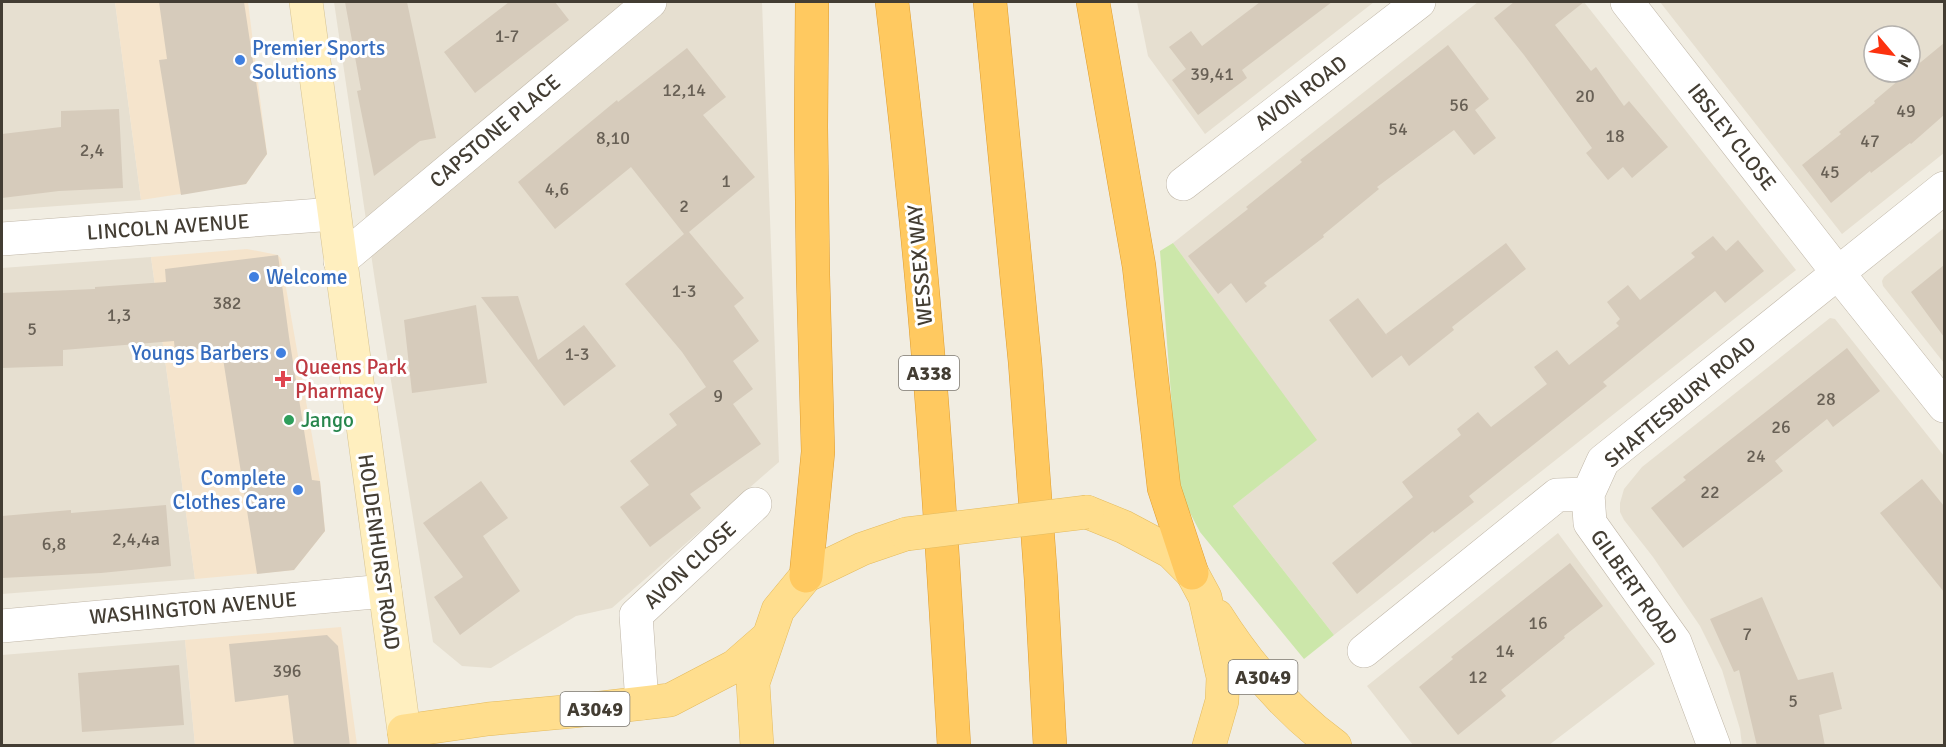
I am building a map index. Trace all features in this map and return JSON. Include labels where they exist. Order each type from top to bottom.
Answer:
[{"type":"highway","points":[[806,576],[819,452],[813,275],[812,2]]},
{"type":"highway","name":"WESSEX WAY","points":[[892,2],[926,329],[954,746]]},
{"type":"highway","points":[[990,2],[1025,362],[1041,580],[1050,746]]},
{"type":"highway","points":[[1093,2],[1139,266],[1164,488],[1198,585]]},
{"type":"main road","name":"A3049","points":[[757,746],[753,683],[778,610],[806,576],[862,549],[906,534],[1087,512],[1146,538],[1171,552],[1198,585],[1238,650],[1307,725],[1335,746]]},
{"type":"main road","name":"A3049","points":[[1198,585],[1223,677],[1222,701],[1209,746]]},
{"type":"main road","name":"A3049","points":[[405,738],[488,719],[670,700],[735,666],[767,638]]},
{"type":"street","name":"HOLDENHURST ROAD","points":[[306,2],[405,738]]},
{"type":"street","name":"CAPSTONE PLACE","points":[[340,261],[650,2]]},
{"type":"street","name":"AVON ROAD","points":[[1183,184],[1419,2]]},
{"type":"street","name":"IBSLEY CLOSE","points":[[1627,2],[1944,406]]},
{"type":"street","name":"SHAFTESBURY ROAD","points":[[1588,494],[1603,461],[1944,188]]},
{"type":"street","name":"LINCOLN AVENUE","points":[[2,239],[334,214]]},
{"type":"street","points":[[1364,651],[1557,495],[1588,494]]},
{"type":"street","name":"GILBERT ROAD","points":[[1588,494],[1590,523],[1675,642],[1714,746]]},
{"type":"street","name":"AVON CLOSE","points":[[642,703],[636,615],[755,504]]},
{"type":"street","name":"WASHINGTON AVENUE","points":[[2,626],[196,606],[385,591]]},
{"type":"shaded area","points":[[2,2],[115,2],[141,200],[2,210]]},
{"type":"shaded area","points":[[115,2],[248,2],[267,154],[246,184],[141,200]]},
{"type":"shaded area","points":[[334,2],[762,2],[779,462],[612,608],[576,616],[491,668],[462,666],[433,642],[375,281]]},
{"type":"shaded area","points":[[1137,2],[1374,2],[1205,134],[1148,56]]},
{"type":"shaded area","points":[[1478,2],[1584,2],[1796,270],[1334,635],[1233,506],[1316,440],[1173,243]]},
{"type":"shaded area","points":[[1660,2],[1944,2],[1944,153],[1842,234]]},
{"type":"shaded area","points":[[1944,228],[1944,363],[1883,286],[1882,281]]},
{"type":"shaded area","points":[[247,249],[278,255],[281,259],[320,481],[325,531],[294,570],[195,579],[151,257]]},
{"type":"shaded area","points":[[151,257],[195,579],[2,594],[2,268]]},
{"type":"shaded area","points":[[1830,318],[1835,319],[1944,456],[1944,745],[1742,745],[1740,729],[1722,670],[1700,626],[1620,512],[1624,489],[1642,467]]},
{"type":"shaded area","points":[[1558,533],[1655,664],[1549,745],[1413,745],[1367,686]]},
{"type":"shaded area","points":[[341,627],[357,745],[195,745],[185,640]]},
{"type":"shaded area","points":[[185,640],[195,745],[2,746],[2,655]]},
{"type":"green space","points":[[1173,243],[1317,440],[1233,506],[1334,635],[1304,659],[1200,532],[1186,505],[1177,473],[1160,251]]},
{"type":"building","points":[[159,2],[244,2],[267,154],[246,184],[181,195],[159,60],[167,59]]},
{"type":"building","points":[[345,2],[407,2],[436,138],[420,141],[374,176],[357,91],[361,90]]},
{"type":"building","points":[[509,2],[555,2],[569,20],[475,93],[444,52]]},
{"type":"building","points":[[1260,2],[1332,2],[1242,70],[1247,78],[1198,115],[1172,80],[1186,69],[1169,47],[1191,31],[1202,46]]},
{"type":"building","points":[[1514,2],[1584,2],[1555,25],[1591,71],[1596,67],[1624,106],[1629,101],[1668,147],[1632,178],[1623,167],[1608,180],[1586,153],[1592,148],[1494,18]]},
{"type":"building","points":[[1944,43],[1944,115],[1911,144],[1871,173],[1870,171],[1831,203],[1802,165],[1841,134],[1839,132],[1895,84],[1922,84],[1922,61]]},
{"type":"building","points":[[1448,45],[1489,99],[1475,110],[1496,138],[1474,155],[1454,130],[1377,187],[1379,189],[1323,235],[1324,237],[1264,283],[1267,286],[1246,303],[1231,283],[1218,294],[1188,256],[1248,209],[1246,207],[1302,162],[1300,160]]},
{"type":"building","points":[[687,48],[726,97],[703,115],[755,177],[689,232],[744,298],[734,306],[759,341],[733,361],[753,389],[733,404],[761,444],[690,494],[701,508],[650,547],[620,507],[649,485],[630,461],[677,425],[669,414],[706,387],[682,352],[625,284],[684,234],[631,167],[555,229],[518,182],[617,100],[618,102]]},
{"type":"building","points":[[119,109],[123,188],[59,191],[2,198],[2,134],[61,127],[61,111]]},
{"type":"building","points":[[1713,236],[1726,251],[1738,240],[1764,271],[1725,303],[1715,291],[1603,382],[1607,386],[1469,496],[1474,502],[1434,533],[1433,531],[1357,594],[1332,563],[1413,497],[1402,482],[1461,435],[1457,429],[1478,412],[1491,427],[1547,384],[1534,367],[1557,350],[1569,365],[1619,326],[1616,323],[1620,319],[1607,302],[1628,285],[1640,300],[1695,257],[1691,253]]},
{"type":"building","points":[[1506,243],[1526,269],[1452,327],[1454,330],[1409,366],[1386,334]]},
{"type":"building","points":[[278,255],[312,480],[320,481],[325,531],[294,570],[257,574],[221,346],[175,352],[174,341],[63,350],[63,366],[2,368],[2,293],[95,289],[95,287],[166,282],[165,269]]},
{"type":"building","points":[[1944,265],[1944,337],[1911,292]]},
{"type":"building","points":[[518,296],[538,360],[584,325],[616,366],[564,406],[481,297]]},
{"type":"building","points":[[1358,298],[1402,355],[1372,378],[1329,320]]},
{"type":"building","points":[[476,305],[487,383],[412,393],[404,320]]},
{"type":"building","points":[[1847,348],[1880,391],[1833,427],[1827,419],[1775,461],[1783,471],[1683,548],[1651,508],[1686,480],[1683,477]]},
{"type":"building","points":[[1922,479],[1944,506],[1944,592],[1880,513]]},
{"type":"building","points":[[481,481],[508,518],[483,536],[520,591],[460,635],[434,597],[463,577],[423,523]]},
{"type":"building","points":[[166,505],[171,566],[101,573],[2,578],[2,516]]},
{"type":"building","points":[[1570,563],[1603,606],[1501,690],[1506,696],[1458,735],[1419,687],[1453,659],[1451,657]]},
{"type":"building","points":[[1762,597],[1798,680],[1833,672],[1842,709],[1819,715],[1825,746],[1757,746],[1739,670],[1734,672],[1710,619]]},
{"type":"building","points":[[327,635],[338,646],[350,746],[294,746],[288,695],[235,702],[229,644]]},
{"type":"building","points":[[179,665],[184,725],[82,732],[78,673]]},
{"type":"place","name":"Premier Sports Solutions","points":[[240,60]]},
{"type":"place","name":"Welcome","points":[[254,277]]},
{"type":"place","name":"Youngs Barbers","points":[[281,353]]},
{"type":"place","name":"Queens Park Pharmacy","points":[[283,379]]},
{"type":"place","name":"Jango","points":[[289,420]]},
{"type":"place","name":"Complete Clothes Care","points":[[298,490]]}]
